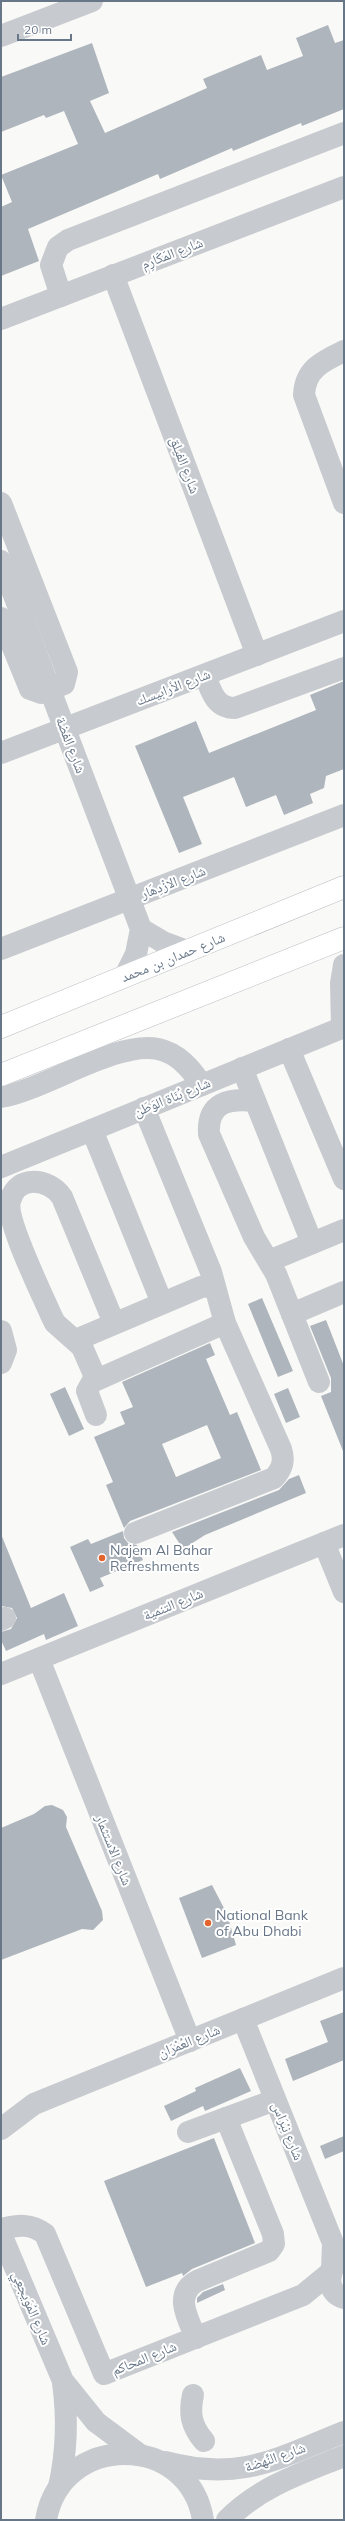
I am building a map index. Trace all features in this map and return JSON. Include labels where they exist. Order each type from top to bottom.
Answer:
[{"type":"main road","name":"شارع حمدان بن محمد","points":[[1,1027],[344,887]]},
{"type":"main road","points":[[1,1075],[344,938]]},
{"type":"street","points":[[1,36],[57,7],[92,1]]},
{"type":"street","points":[[61,296],[51,265],[58,247],[68,240],[344,133]]},
{"type":"street","name":"شارع المَكَارِم","points":[[1,319],[344,186]]},
{"type":"street","name":"شارع الفيلق","points":[[113,275],[256,655]]},
{"type":"street","points":[[344,351],[322,362],[313,369],[306,380],[304,395],[344,503]]},
{"type":"street","points":[[1,503],[67,672],[64,684],[50,690],[37,693],[30,689],[1,618]]},
{"type":"street","name":"شارع الفضة","points":[[1,560],[141,929]]},
{"type":"street","name":"شارع الأرابيسك","points":[[1,753],[344,621]]},
{"type":"street","points":[[205,675],[219,704],[226,708],[235,708],[344,668]]},
{"type":"street","name":"شارع الازْدِهَار","points":[[1,949],[344,815]]},
{"type":"street","points":[[125,976],[136,954],[141,929],[163,942],[187,951]]},
{"type":"street","points":[[343,1027],[341,983],[344,965]]},
{"type":"street","name":"شارع بُنَاة الوَطَن","points":[[1,1167],[343,1027]]},
{"type":"street","points":[[1,1098],[126,1050],[158,1048],[178,1058],[189,1067],[202,1085]]},
{"type":"street","points":[[289,1049],[344,1179]]},
{"type":"street","points":[[242,1068],[312,1243]]},
{"type":"street","points":[[256,1101],[232,1100],[222,1104],[211,1117],[209,1134],[254,1237],[269,1261],[319,1382]]},
{"type":"street","points":[[135,1533],[274,1478],[282,1468],[283,1456],[225,1323],[214,1286],[144,1108]]},
{"type":"street","points":[[92,1130],[162,1303]]},
{"type":"street","points":[[96,1379],[82,1347],[76,1340],[55,1323],[11,1220],[9,1206],[14,1193],[29,1182],[48,1184],[56,1189],[62,1197],[114,1323]]},
{"type":"street","points":[[269,1261],[344,1230]]},
{"type":"street","points":[[76,1340],[201,1287],[214,1286]]},
{"type":"street","points":[[292,1314],[343,1294]]},
{"type":"street","points":[[96,1415],[87,1391],[96,1379],[225,1323]]},
{"type":"street","points":[[1,1331],[6,1350],[1,1363]]},
{"type":"street","name":"شارع التنمية","points":[[1,1674],[344,1535]]},
{"type":"street","points":[[324,1543],[344,1592]]},
{"type":"street","name":"شارع الاستثمار","points":[[39,1659],[190,2041]]},
{"type":"street","name":"شارع العُمْرَان","points":[[1,2108],[34,2104],[344,1978]]},
{"type":"street","name":"شارع نِبْرَاس","points":[[243,2019],[337,2260],[331,2285],[342,2298]]},
{"type":"street","points":[[188,2132],[275,2100]]},
{"type":"street","name":"شارع العُمْرَان","points":[[1,2129],[34,2104]]},
{"type":"street","points":[[196,2338],[184,2305],[183,2298],[188,2287],[197,2281],[269,2251],[274,2244],[273,2234],[226,2118]]},
{"type":"street","name":"شارع المحاكم","points":[[1,2229],[26,2225],[38,2228],[46,2234],[104,2374],[303,2296],[342,2298]]},
{"type":"street","name":"شارع المُوَيجعِي","points":[[1,2234],[63,2381],[96,2422],[148,2457],[177,2472],[191,2489],[201,2510],[203,2520]]},
{"type":"street","name":"شارع المحاكم","points":[[303,2296],[337,2260]]},
{"type":"street","name":"شارع المُوَيجعِي","points":[[59,2487],[65,2461],[67,2434],[63,2381]]},
{"type":"street","points":[[193,2394],[190,2407],[191,2420],[196,2431],[204,2441]]},
{"type":"street","name":"شارع النَّهضة","points":[[148,2457],[191,2469],[233,2470],[259,2465],[344,2432]]},
{"type":"street","points":[[45,2517],[59,2487],[71,2474],[92,2460],[121,2453],[148,2457]]},
{"type":"street","name":"شارع النَّهضة","points":[[227,2520],[252,2497],[266,2488],[344,2456]]},
{"type":"building","points":[[328,25],[335,43],[344,40],[344,109],[302,126],[301,123],[233,151],[232,148],[160,179],[158,174],[28,229],[39,261],[1,276],[1,207],[12,202],[1,175],[78,144],[64,111],[46,118],[44,115],[1,132],[1,77],[92,43],[109,93],[90,101],[105,133],[207,88],[203,79],[261,55],[267,70],[303,56],[296,38]]},
{"type":"building","points":[[344,681],[344,769],[326,776],[324,788],[310,794],[313,803],[284,815],[276,795],[246,807],[234,777],[183,797],[202,844],[179,853],[135,746],[196,721],[209,753],[316,710],[310,695]]},
{"type":"building","points":[[262,1298],[293,1371],[278,1377],[248,1304]]},
{"type":"building","points":[[326,1320],[344,1366],[343,1451],[321,1396],[331,1392],[331,1378],[310,1326]]},
{"type":"building","points":[[210,1343],[215,1355],[206,1359],[230,1415],[237,1412],[261,1470],[130,1521],[124,1528],[106,1485],[113,1482],[94,1437],[125,1424],[120,1412],[133,1407],[122,1382]],"holes":[[[207,1425],[221,1458],[176,1477],[162,1444]]]},
{"type":"building","points":[[65,1387],[84,1429],[69,1436],[50,1394]]},
{"type":"building","points":[[288,1388],[300,1417],[286,1423],[274,1394]]},
{"type":"building","points":[[299,1475],[306,1493],[205,1535],[183,1549],[172,1532],[279,1490],[289,1479]]},
{"type":"building","points":[[123,1531],[124,1538],[128,1543],[137,1545],[143,1560],[100,1578],[104,1586],[90,1592],[70,1547],[88,1539],[91,1544]]},
{"type":"building","points":[[1,1534],[31,1608],[64,1593],[78,1626],[46,1640],[44,1634],[6,1651],[1,1640],[1,1632],[11,1629],[17,1618],[12,1608],[1,1606]]},
{"type":"building","points":[[52,1805],[63,1810],[67,1817],[66,1827],[102,1911],[103,1920],[93,1930],[82,1929],[1,1960],[1,1828],[34,1814],[45,1806]]},
{"type":"building","name":"National Bank of Abu Dhabi","points":[[212,1885],[227,1914],[236,1945],[202,1958],[179,1898]]},
{"type":"building","points":[[344,2012],[344,2060],[293,2081],[285,2059],[328,2042],[320,2021]]},
{"type":"building","points":[[240,2068],[251,2091],[205,2111],[203,2106],[171,2121],[164,2106],[196,2091],[195,2088]]},
{"type":"building","points":[[344,2136],[344,2151],[325,2159],[320,2146]]},
{"type":"building","points":[[214,2138],[255,2243],[192,2269],[183,2276],[182,2273],[146,2287],[104,2181]]},
{"type":"building","points":[[223,2284],[225,2290],[197,2303],[197,2298],[203,2292]]},
{"type":"place","name":"Najem Al Bahar Refreshments","points":[[102,1558]]},
{"type":"place","name":"National Bank of Abu Dhabi","points":[[208,1923]]}]
